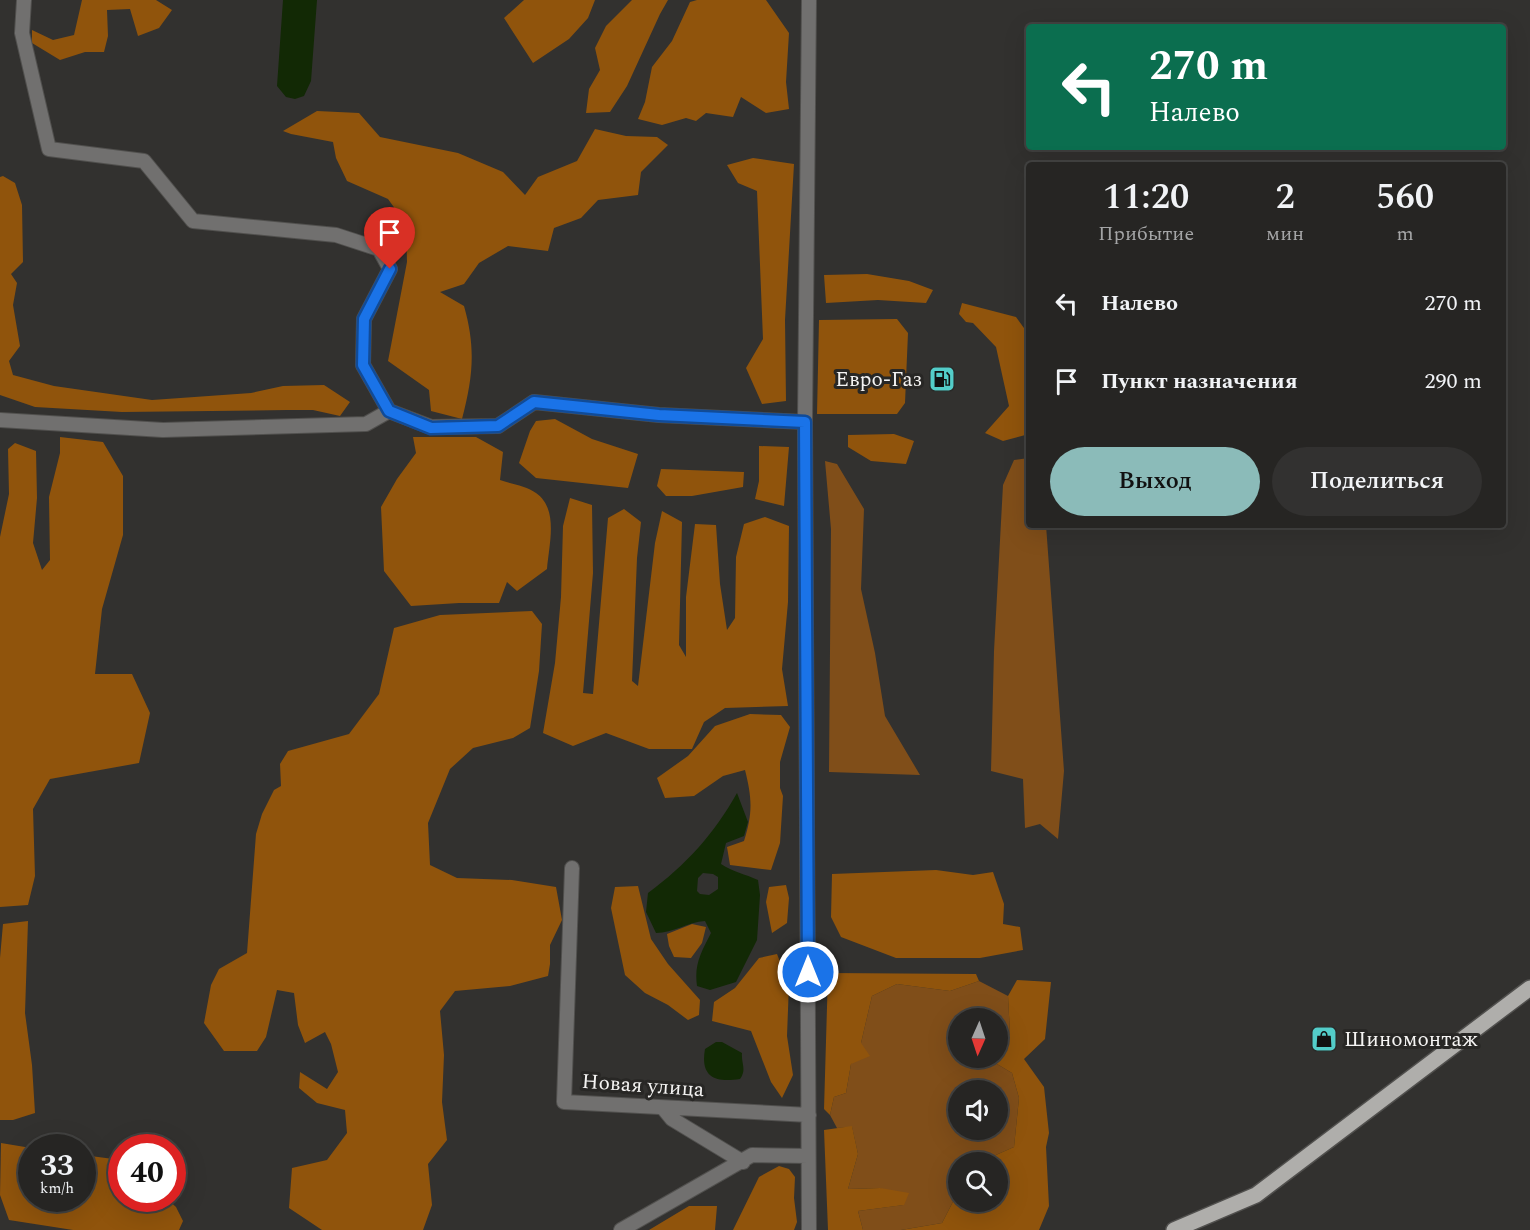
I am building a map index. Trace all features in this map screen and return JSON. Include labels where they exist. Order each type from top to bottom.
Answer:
[{"type":"main road","points":[[1174,1230],[1256,1194],[1530,988]]},
{"type":"street","points":[[24,0],[22,33],[49,149],[144,161],[194,221],[336,235],[379,249],[390,269],[364,319],[363,365],[389,411],[431,428],[498,426],[534,402],[659,415],[805,422]]},
{"type":"street","points":[[809,0],[805,422],[809,1230]]},
{"type":"street","points":[[0,420],[163,430],[366,424],[389,411]]},
{"type":"street","name":"Новая улица","points":[[572,868],[564,1102],[809,1115]]},
{"type":"street","points":[[663,1108],[672,1119],[742,1162]]},
{"type":"street","points":[[621,1230],[753,1155],[808,1156]]},
{"type":"shaded area","points":[[82,0],[156,0],[172,10],[159,28],[138,36],[130,9],[107,10],[108,36],[104,52],[85,52],[60,60],[32,43],[32,30],[53,40],[74,35]]},
{"type":"shaded area","points":[[283,0],[317,0],[311,81],[304,96],[295,99],[286,97],[277,86]]},
{"type":"shaded area","points":[[524,0],[595,0],[588,18],[569,39],[533,63],[504,18]]},
{"type":"shaded area","points":[[632,0],[668,0],[627,86],[610,112],[586,113],[589,89],[600,70],[595,48],[606,26]]},
{"type":"shaded area","points":[[697,0],[766,0],[789,33],[786,82],[789,109],[766,113],[741,97],[733,117],[706,113],[696,121],[686,118],[662,125],[638,119],[645,102],[652,67],[672,41],[690,2]]},
{"type":"shaded area","points":[[317,111],[359,113],[380,137],[458,153],[503,172],[525,195],[538,177],[577,161],[595,129],[626,136],[657,137],[668,145],[641,172],[638,195],[598,200],[581,218],[554,228],[548,251],[508,246],[479,263],[464,284],[440,292],[464,306],[468,321],[472,362],[469,390],[462,419],[431,411],[429,390],[388,361],[407,262],[406,224],[388,199],[347,181],[336,158],[333,142],[283,131]]},
{"type":"shaded area","points":[[753,158],[794,164],[785,320],[786,401],[762,404],[746,368],[763,339],[757,191],[738,183],[727,165]]},
{"type":"shaded area","points":[[3,176],[15,183],[22,205],[23,262],[11,274],[17,283],[13,305],[20,346],[9,361],[13,375],[54,386],[152,400],[251,393],[283,386],[324,385],[350,402],[340,416],[313,410],[122,412],[35,407],[0,395],[0,177]]},
{"type":"shaded area","points":[[867,274],[909,281],[933,290],[926,303],[878,300],[826,303],[824,275]]},
{"type":"shaded area","points":[[962,303],[1016,317],[1026,331],[1026,435],[1003,441],[985,433],[1009,406],[996,347],[973,323],[966,322],[959,314]]},
{"type":"shaded area","points":[[897,319],[908,333],[905,403],[897,414],[817,414],[819,320]]},
{"type":"shaded area","points":[[555,419],[592,439],[638,454],[628,488],[536,478],[519,463],[530,431],[536,421]]},
{"type":"shaded area","points":[[894,434],[914,441],[906,464],[871,461],[848,447],[848,435]]},
{"type":"shaded area","points":[[60,437],[103,442],[123,476],[123,535],[102,609],[95,674],[132,674],[150,713],[139,763],[50,779],[33,809],[35,876],[28,905],[0,907],[0,537],[9,494],[8,449],[15,443],[36,451],[37,498],[33,543],[42,570],[50,560],[49,497],[60,453]]},
{"type":"shaded area","points":[[413,437],[476,437],[503,452],[500,480],[536,493],[548,508],[551,528],[547,569],[517,591],[507,582],[499,603],[411,606],[384,571],[381,507],[397,479],[416,453]]},
{"type":"shaded area","points":[[759,446],[789,447],[784,506],[755,499],[759,481]]},
{"type":"shaded area","points":[[1026,458],[1026,528],[1046,528],[1064,771],[1058,839],[1040,824],[1025,828],[1023,779],[991,771],[994,651],[1003,485],[1014,460]]},
{"type":"shaded area","points":[[825,461],[837,464],[864,509],[861,589],[875,653],[885,716],[920,775],[829,772],[831,529]]},
{"type":"shaded area","points":[[661,469],[744,472],[743,487],[692,496],[666,496],[657,486]]},
{"type":"shaded area","points":[[570,498],[592,505],[593,573],[583,693],[593,694],[608,518],[624,509],[641,522],[637,558],[632,681],[638,686],[655,543],[662,511],[682,522],[679,645],[686,657],[686,597],[695,524],[716,525],[720,584],[727,630],[735,618],[736,557],[744,524],[765,517],[789,526],[788,602],[782,669],[788,706],[725,708],[704,722],[692,749],[649,749],[606,733],[573,746],[543,733],[555,663],[561,597],[563,526]]},
{"type":"shaded area","points":[[532,611],[542,624],[539,671],[530,728],[513,738],[473,748],[450,769],[428,823],[430,865],[457,878],[512,880],[556,887],[562,920],[550,945],[548,976],[510,986],[455,991],[440,1011],[444,1055],[442,1102],[447,1140],[428,1164],[432,1205],[423,1230],[322,1230],[289,1208],[292,1168],[327,1160],[347,1133],[345,1110],[317,1103],[299,1088],[300,1072],[327,1089],[338,1072],[331,1044],[325,1032],[305,1043],[298,1025],[294,993],[277,990],[266,1037],[257,1051],[224,1051],[204,1023],[211,985],[219,969],[247,953],[256,834],[262,814],[274,790],[281,786],[280,764],[288,751],[349,734],[379,694],[394,628],[440,615]]},
{"type":"shaded area","points":[[750,714],[781,715],[790,727],[780,762],[780,788],[783,796],[780,843],[771,870],[730,865],[727,847],[744,841],[749,822],[750,797],[745,770],[723,776],[694,796],[665,798],[657,778],[688,756],[715,726]]},
{"type":"shaded area","points":[[737,793],[748,822],[744,836],[726,843],[721,864],[758,880],[760,895],[757,940],[736,982],[710,990],[697,986],[696,978],[699,959],[711,933],[705,921],[656,933],[646,912],[648,893],[687,860]],"holes":[[[703,873],[718,877],[718,889],[709,895],[700,894],[697,891],[698,878]]]},
{"type":"shaded area","points":[[936,870],[973,875],[993,872],[1004,904],[1003,924],[1020,927],[1023,950],[980,958],[896,958],[841,937],[831,917],[832,874]]},
{"type":"shaded area","points":[[786,885],[789,898],[787,923],[772,933],[766,902],[769,887]]},
{"type":"shaded area","points":[[638,886],[651,939],[668,964],[700,1000],[699,1015],[688,1020],[668,1005],[645,993],[625,975],[611,908],[615,887]]},
{"type":"shaded area","points":[[28,921],[25,1013],[35,1113],[13,1120],[0,1120],[0,958],[3,924]]},
{"type":"shaded area","points":[[692,924],[706,927],[702,943],[691,958],[674,957],[667,934]]},
{"type":"shaded area","points":[[777,954],[789,984],[787,1036],[793,1075],[782,1098],[771,1082],[751,1031],[712,1021],[714,1002],[735,988],[759,958]]},
{"type":"shaded area","points":[[828,973],[976,974],[979,981],[950,991],[897,984],[872,996],[861,1043],[870,1056],[851,1064],[846,1093],[834,1097],[830,1115],[824,1109]]},
{"type":"shaded area","points":[[1017,980],[1051,982],[1045,1039],[1024,1059],[1044,1087],[1049,1133],[1046,1147],[1049,1206],[1039,1230],[901,1230],[942,1223],[948,1211],[1008,1212],[1008,1152],[1003,1152],[1014,1147],[1019,1098],[1012,1073],[1004,1068],[1008,1068],[1008,1035],[1010,1034],[1008,996]]},
{"type":"shaded area","points":[[979,981],[1008,996],[1010,1034],[1008,1035],[1008,1008],[948,1008],[948,1068],[1004,1068],[1012,1073],[1019,1098],[1014,1147],[1003,1152],[948,1152],[948,1211],[942,1223],[901,1230],[863,1230],[858,1211],[903,1205],[880,1188],[848,1189],[858,1154],[852,1127],[837,1128],[830,1115],[834,1097],[846,1093],[851,1064],[861,1043],[872,996],[897,984],[950,991]]},
{"type":"shaded area","points":[[716,1042],[722,1042],[742,1053],[743,1069],[740,1079],[717,1079],[707,1072],[705,1049]]},
{"type":"shaded area","points":[[852,1126],[858,1154],[848,1189],[880,1188],[909,1193],[904,1205],[858,1211],[863,1230],[828,1230],[824,1130]]},
{"type":"shaded area","points":[[1,1143],[18,1146],[18,1212],[96,1212],[96,1157],[108,1158],[108,1212],[178,1212],[183,1221],[179,1230],[73,1230],[9,1220],[0,1195]]},
{"type":"shaded area","points":[[779,1166],[789,1169],[795,1177],[794,1198],[797,1222],[794,1230],[733,1230],[759,1177]]},
{"type":"shaded area","points":[[689,1206],[717,1206],[715,1230],[649,1230]]},
{"type":"place","name":"Евро-Газ","points":[[942,379]]},
{"type":"place","name":"Шиномонтаж","points":[[1324,1039]]},
{"type":"route","points":[[390,269],[364,319],[363,365],[389,411],[431,428],[498,426],[534,402],[659,415],[805,422],[808,972]]}]
